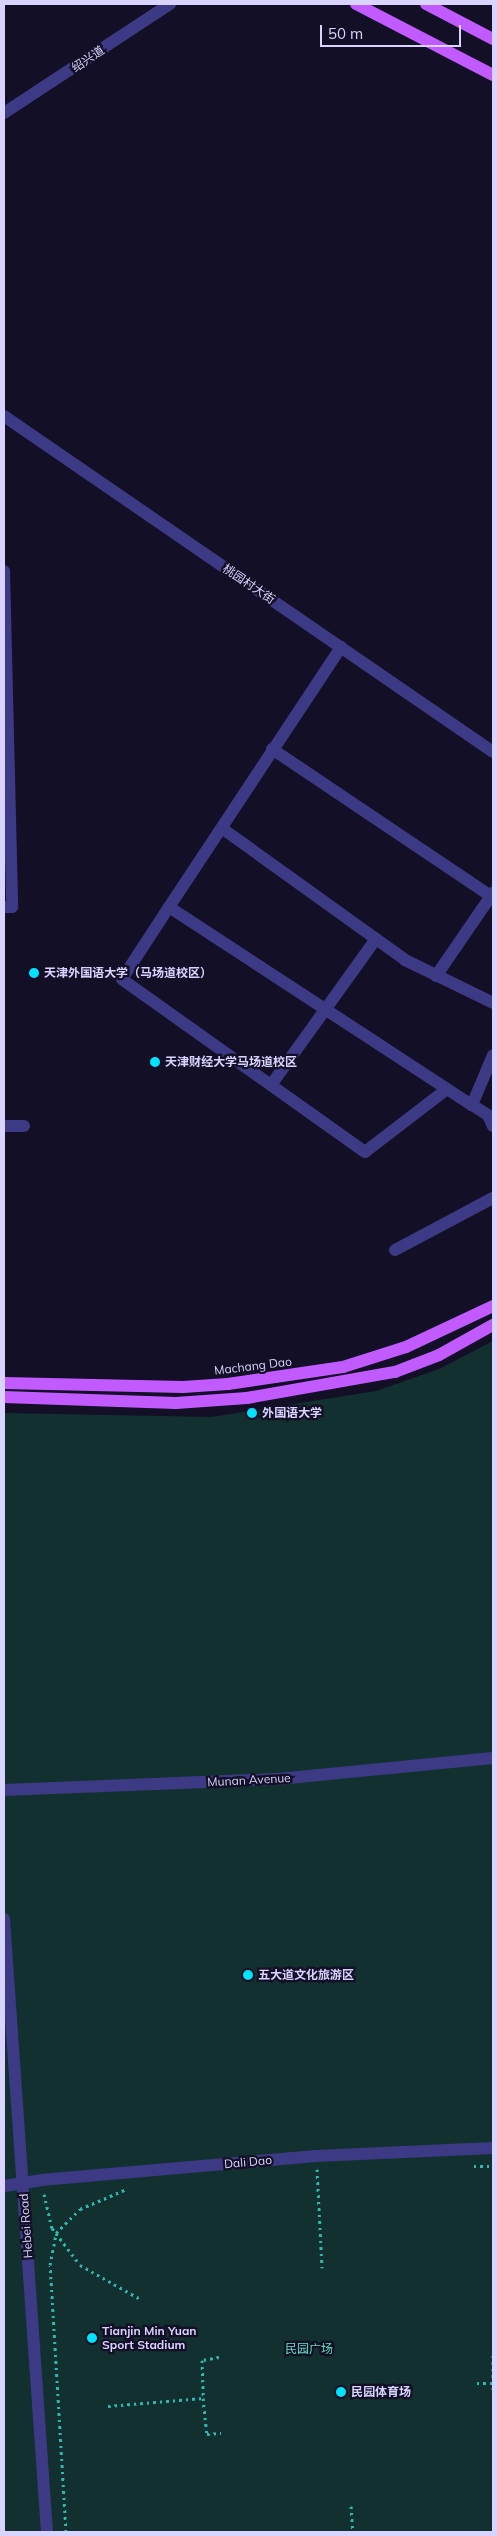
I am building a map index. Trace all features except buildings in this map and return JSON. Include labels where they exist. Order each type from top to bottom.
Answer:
[{"type":"main road","points":[[356,4],[493,75]]},
{"type":"main road","points":[[426,4],[493,39]]},
{"type":"main road","name":"Machang Dao","points":[[4,1383],[183,1387],[228,1384],[343,1367],[406,1347],[493,1306]]},
{"type":"main road","points":[[4,1397],[176,1403],[247,1398],[395,1372],[439,1355],[493,1325]]},
{"type":"street","name":"绍兴道","points":[[4,113],[170,4]]},
{"type":"street","name":"桃园村大街","points":[[4,416],[493,752]]},
{"type":"street","points":[[4,571],[8,907]]},
{"type":"street","points":[[341,647],[272,749],[223,829],[122,979],[365,1152],[447,1089]]},
{"type":"street","points":[[272,749],[492,894],[436,976]]},
{"type":"street","points":[[223,829],[405,960],[493,1003]]},
{"type":"street","points":[[169,907],[488,1115],[493,1126]]},
{"type":"street","points":[[271,1085],[376,939]]},
{"type":"street","points":[[472,1105],[493,1055]]},
{"type":"street","points":[[4,1126],[24,1126]]},
{"type":"street","points":[[394,1250],[493,1198]]},
{"type":"street","name":"Munan Avenue","points":[[4,1790],[278,1779],[493,1758]]},
{"type":"street","name":"Hebei Road","points":[[4,1919],[24,2181],[47,2532]]},
{"type":"street","name":"Dali Dao","points":[[4,2186],[24,2181],[316,2156],[493,2148]]},
{"type":"path","points":[[316,2156],[322,2268]]},
{"type":"path","points":[[464,2167],[493,2166]]},
{"type":"path","points":[[307,2172],[326,2171]]},
{"type":"path","points":[[41,2180],[56,2233],[80,2265],[142,2300]]},
{"type":"path","points":[[66,2532],[50,2265],[56,2233],[80,2209],[131,2187]]},
{"type":"path","points":[[493,2355],[493,2392]]},
{"type":"path","points":[[219,2357],[202,2360],[203,2398],[207,2434],[221,2434]]},
{"type":"path","points":[[477,2384],[493,2383]]},
{"type":"path","points":[[108,2406],[203,2398]]},
{"type":"path","points":[[351,2506],[353,2532]]},
{"type":"green space","name":"五大道文化旅游区","points":[[493,1341],[493,2532],[4,2532],[4,1413],[211,1417],[376,1391],[439,1369]]},
{"type":"place","name":"天津外国语大学（马场道校区）","points":[[34,973]]},
{"type":"place","name":"天津财经大学马场道校区","points":[[155,1062]]},
{"type":"place","name":"外国语大学","points":[[252,1413]]},
{"type":"place","name":"五大道文化旅游区","points":[[248,1975]]},
{"type":"place","name":"Tianjin Min Yuan Sport Stadium","points":[[92,2338]]},
{"type":"place","name":"民园体育场","points":[[341,2392]]},
{"type":"park label","name":"民园广场","points":[[309,2349]]}]
